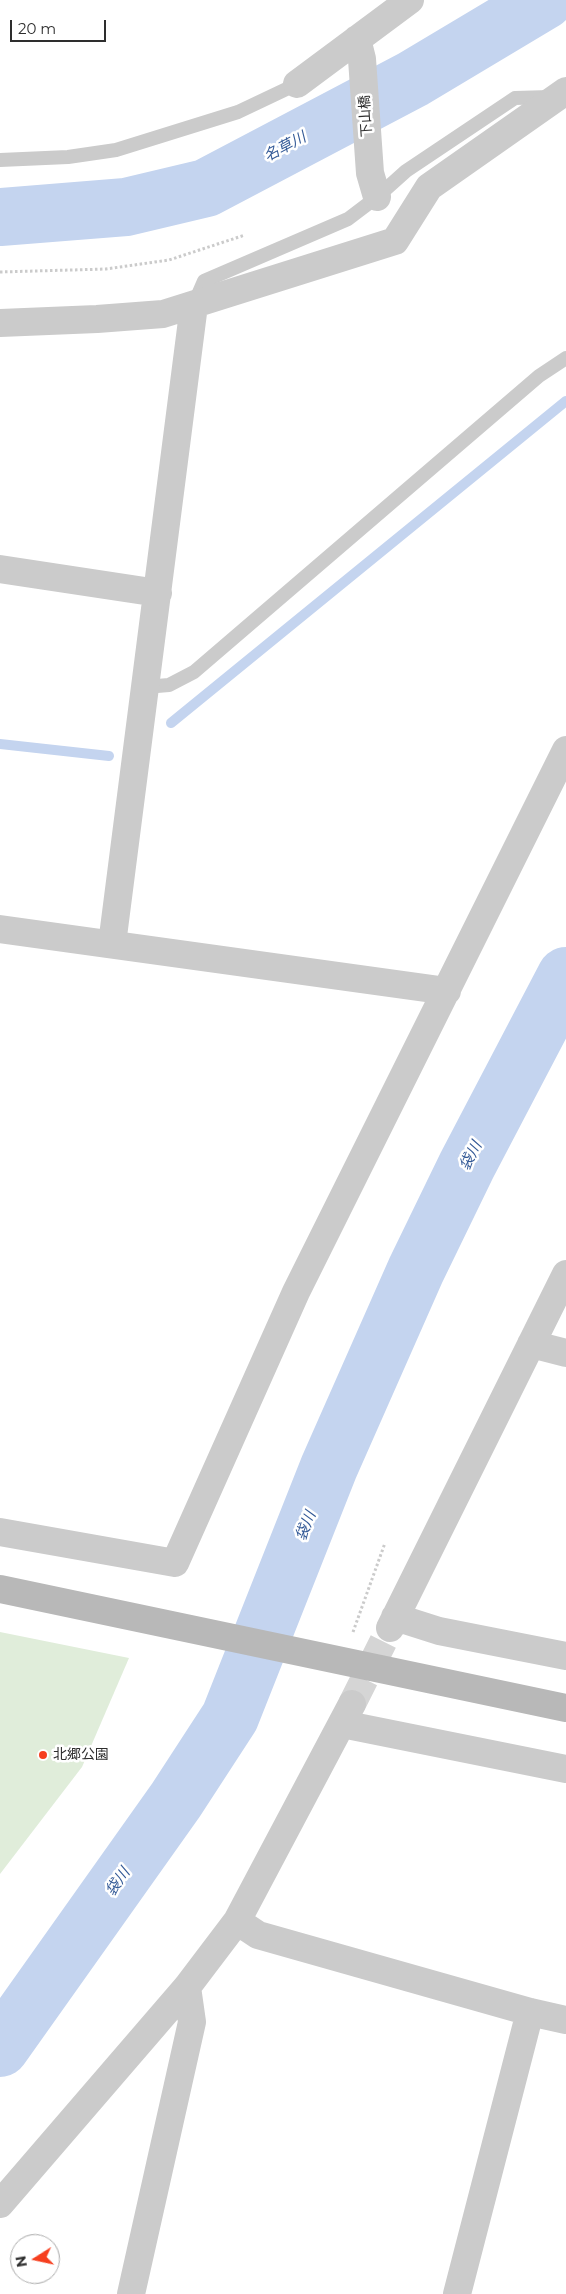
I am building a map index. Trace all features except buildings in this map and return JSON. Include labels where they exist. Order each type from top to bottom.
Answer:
[{"type":"street","points":[[297,84],[359,49],[410,0]]},
{"type":"street","name":"下山橋","points":[[359,49],[374,185]]},
{"type":"street","points":[[0,323],[163,314],[395,241],[429,187],[562,94]]},
{"type":"street","points":[[112,944],[194,305]]},
{"type":"street","points":[[0,569],[158,593]]},
{"type":"street","points":[[0,1532],[175,1563],[296,1292],[566,750]]},
{"type":"street","points":[[0,928],[447,991]]},
{"type":"street","points":[[566,1274],[393,1623],[566,1656]]},
{"type":"street","points":[[531,1344],[566,1353]]},
{"type":"street","points":[[0,1589],[566,1708]]},
{"type":"street","points":[[0,2204],[187,1987],[237,1921],[347,1714],[566,1769]]},
{"type":"street","points":[[237,1921],[258,1935],[530,2012],[566,2020]]},
{"type":"street","points":[[131,2294],[192,2022],[187,1987]]},
{"type":"street","points":[[457,2294],[530,2012]]},
{"type":"lane","points":[[0,160],[68,158],[116,150],[238,112],[297,84]]},
{"type":"lane","points":[[194,305],[204,281],[348,219],[374,185],[406,171],[515,98],[562,94]]},
{"type":"lane","points":[[145,687],[169,685],[194,672],[539,376],[566,358]]},
{"type":"path","points":[[0,272],[106,270],[169,260],[250,234]]},
{"type":"path","points":[[351,1637],[385,1543]]},
{"type":"green space","name":"北郷公園","points":[[0,1632],[129,1658],[82,1767],[0,1874]]},
{"type":"waterway","name":"名草川","points":[[0,217],[126,207],[206,188],[413,79],[545,0]]},
{"type":"waterway","points":[[171,723],[566,401]]},
{"type":"waterway","points":[[0,744],[109,756]]},
{"type":"waterway","name":"袋川","points":[[0,2048],[176,1800],[230,1717],[329,1467],[416,1270],[467,1165],[566,976]]},
{"type":"tunnel","points":[[352,1704],[390,1628]]},
{"type":"place","name":"北郷公園","points":[[43,1755]]}]
